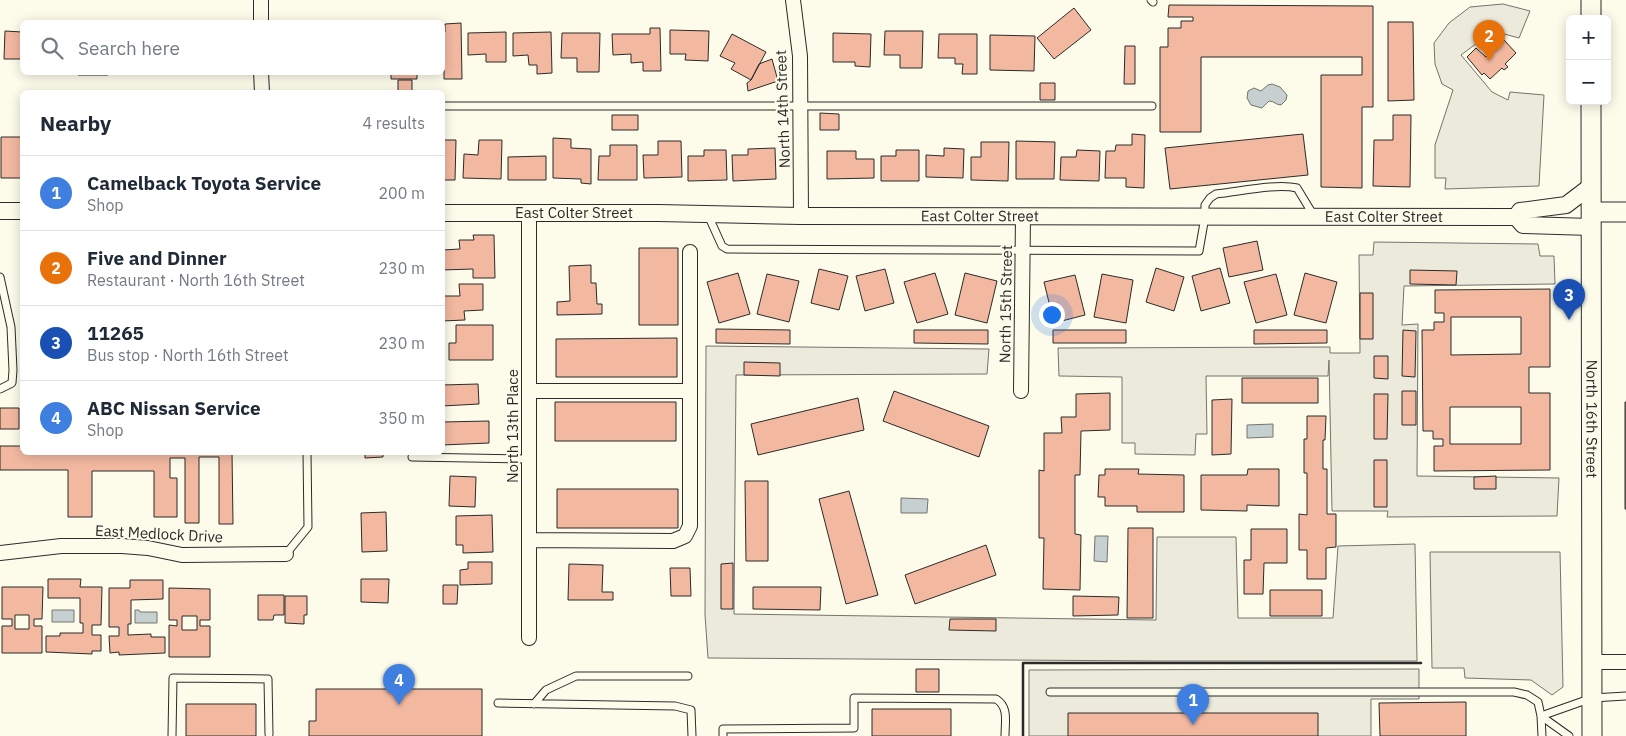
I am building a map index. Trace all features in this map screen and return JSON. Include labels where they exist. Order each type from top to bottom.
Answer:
[{"type":"main road","points":[[1591,0],[1591,15]]},
{"type":"main road","name":"North 16th Street","points":[[1591,105],[1592,736]]},
{"type":"main road","name":"East Colter Street","points":[[1592,220],[1626,212]]},
{"type":"street","points":[[261,0],[261,20]]},
{"type":"street","name":"North 14th Street","points":[[793,0],[800,56],[802,216]]},
{"type":"street","points":[[262,75],[262,90]]},
{"type":"street","name":"East Colter Street","points":[[1516,217],[1520,211],[1566,205],[1592,186]]},
{"type":"street","points":[[0,211],[20,211]]},
{"type":"street","name":"East Colter Street","points":[[445,213],[1023,217],[1516,217],[1524,224],[1592,220]]},
{"type":"street","name":"North 13th Place","points":[[529,213],[529,638]]},
{"type":"street","name":"North 15th Street","points":[[1021,391],[1023,217]]},
{"type":"street","points":[[529,540],[674,541],[684,536],[690,526],[690,252]]},
{"type":"street","points":[[529,391],[690,391]]},
{"type":"street","name":"East Medlock Drive","points":[[0,553],[61,546],[122,546],[148,548],[182,555],[286,554]]},
{"type":"street","points":[[1592,662],[1626,662]]},
{"type":"lane","points":[[445,106],[1152,106]]},
{"type":"lane","points":[[708,214],[722,246],[727,249],[1199,251],[1205,206],[1210,198],[1216,194],[1280,187],[1297,188],[1315,217]]},
{"type":"lane","points":[[0,277],[11,327],[13,370],[12,383],[0,389]]},
{"type":"lane","points":[[286,554],[308,527],[307,455]]},
{"type":"lane","points":[[412,457],[529,459]]},
{"type":"lane","points":[[534,704],[546,690],[576,676],[688,676]]},
{"type":"lane","points":[[172,736],[173,678],[268,679],[269,734]]},
{"type":"lane","points":[[1050,692],[1514,692],[1527,695],[1538,702],[1542,716],[1542,736]]},
{"type":"lane","points":[[1542,716],[1592,698],[1626,696]]},
{"type":"lane","points":[[723,736],[723,729],[854,732],[854,698],[996,699],[1002,703],[1005,710],[1005,736]]},
{"type":"lane","points":[[498,703],[675,706],[691,710],[692,736]]},
{"type":"lane","points":[[1542,716],[1569,736]]},
{"type":"shaded area","points":[[1503,4],[1530,11],[1519,38],[1493,31],[1461,55],[1492,92],[1508,100],[1510,92],[1544,95],[1539,186],[1445,189],[1446,178],[1435,178],[1435,145],[1453,90],[1442,84],[1435,64],[1434,43],[1449,23],[1470,7]]},
{"type":"shaded area","points":[[1272,84],[1280,87],[1287,95],[1286,100],[1281,105],[1269,101],[1262,108],[1251,105],[1247,98],[1248,91],[1254,88],[1261,91]]},
{"type":"shaded area","points":[[1374,242],[1538,244],[1540,256],[1554,256],[1555,284],[1404,286],[1402,325],[1418,324],[1417,476],[1559,478],[1557,516],[1387,517],[1388,511],[1332,511],[1329,360],[1328,376],[1206,376],[1207,434],[1196,434],[1195,455],[1135,454],[1135,443],[1122,443],[1122,377],[1059,376],[1058,348],[1330,347],[1330,353],[1360,353],[1359,255],[1373,255]]},
{"type":"shaded area","points":[[706,346],[989,349],[987,374],[736,375],[734,614],[1156,620],[1157,537],[1236,537],[1238,618],[1333,618],[1338,546],[1415,544],[1417,661],[708,658],[705,615]]},
{"type":"shaded area","points":[[1273,424],[1273,437],[1247,438],[1247,425]]},
{"type":"shaded area","points":[[901,498],[928,499],[927,513],[901,513]]},
{"type":"shaded area","points":[[1095,536],[1108,536],[1107,562],[1094,561]]},
{"type":"shaded area","points":[[1430,552],[1560,552],[1563,687],[1552,695],[1531,680],[1465,678],[1464,668],[1432,668]]},
{"type":"shaded area","points":[[52,610],[74,610],[74,622],[52,622]]},
{"type":"shaded area","points":[[135,610],[140,612],[157,612],[157,623],[135,623]]},
{"type":"shaded area","points":[[1419,669],[1419,699],[1371,699],[1371,736],[1029,736],[1029,670]]},
{"type":"building","points":[[1169,5],[1373,6],[1373,107],[1362,107],[1362,188],[1321,187],[1321,75],[1362,75],[1362,57],[1201,57],[1201,132],[1160,132],[1160,47],[1168,47],[1168,28],[1181,28],[1181,21],[1193,21],[1193,17],[1168,17]]},
{"type":"building","points":[[1074,8],[1091,30],[1054,59],[1037,38]]},
{"type":"building","points":[[1388,22],[1413,22],[1414,100],[1388,101]]},
{"type":"building","points":[[461,23],[462,79],[444,79],[445,24]]},
{"type":"building","points":[[650,28],[660,28],[661,71],[643,71],[643,62],[631,63],[631,54],[613,55],[612,34],[650,34]]},
{"type":"building","points":[[670,30],[709,31],[708,61],[685,60],[686,54],[670,54]]},
{"type":"building","points":[[5,31],[20,32],[20,59],[4,59]]},
{"type":"building","points":[[885,31],[923,31],[922,68],[900,68],[900,55],[884,55]]},
{"type":"building","points":[[506,32],[506,62],[486,62],[486,54],[468,55],[468,33]]},
{"type":"building","points":[[551,32],[552,73],[537,74],[537,65],[529,65],[528,55],[513,56],[513,33]]},
{"type":"building","points":[[562,33],[600,33],[599,72],[577,72],[577,58],[561,58]]},
{"type":"building","points":[[833,33],[871,34],[870,67],[855,66],[855,62],[833,62]]},
{"type":"building","points":[[732,34],[766,52],[751,80],[731,69],[735,63],[720,56]]},
{"type":"building","points":[[939,34],[977,34],[977,74],[962,74],[963,64],[955,64],[955,58],[938,58]]},
{"type":"building","points":[[990,35],[1035,36],[1034,71],[990,70]]},
{"type":"building","points":[[1504,40],[1516,53],[1505,64],[1508,67],[1504,70],[1502,68],[1490,79],[1484,73],[1482,75],[1467,57],[1476,48],[1486,57]]},
{"type":"building","points":[[1125,46],[1135,46],[1135,84],[1124,84]]},
{"type":"building","points":[[772,59],[778,81],[748,91],[747,83],[751,80],[759,64]]},
{"type":"building","points":[[391,75],[417,75],[417,79],[391,79]]},
{"type":"building","points":[[398,80],[412,80],[412,90],[398,90]]},
{"type":"building","points":[[1040,83],[1055,83],[1055,100],[1040,100]]},
{"type":"building","points":[[820,113],[839,114],[839,130],[820,130]]},
{"type":"building","points":[[612,115],[638,115],[638,130],[612,130]]},
{"type":"building","points":[[1393,115],[1411,115],[1410,187],[1373,186],[1374,140],[1393,140]]},
{"type":"building","points":[[1132,134],[1145,135],[1144,188],[1126,187],[1126,178],[1105,178],[1106,151],[1115,151],[1116,145],[1132,145]]},
{"type":"building","points":[[1303,134],[1308,175],[1170,189],[1165,148]]},
{"type":"building","points":[[1,137],[20,137],[20,178],[1,178]]},
{"type":"building","points":[[553,138],[571,139],[571,148],[591,149],[591,184],[581,183],[581,179],[553,178]]},
{"type":"building","points":[[445,140],[456,140],[455,180],[445,180]]},
{"type":"building","points":[[479,140],[502,140],[501,179],[463,178],[464,154],[478,155]]},
{"type":"building","points":[[658,141],[681,141],[682,177],[644,178],[643,155],[658,155]]},
{"type":"building","points":[[1016,141],[1055,142],[1054,179],[1016,179]]},
{"type":"building","points":[[981,142],[1009,142],[1008,181],[971,180],[971,157],[981,157]]},
{"type":"building","points":[[610,145],[637,145],[637,180],[598,180],[599,156],[610,156]]},
{"type":"building","points":[[775,148],[776,179],[733,181],[732,155],[748,155],[748,149]]},
{"type":"building","points":[[944,148],[964,149],[963,178],[926,177],[926,155],[944,156]]},
{"type":"building","points":[[704,150],[726,150],[727,180],[688,181],[688,156],[704,156]]},
{"type":"building","points":[[896,150],[919,150],[919,181],[881,181],[881,156],[896,156]]},
{"type":"building","points":[[1077,150],[1100,151],[1099,181],[1060,180],[1061,157],[1076,157]]},
{"type":"building","points":[[827,151],[856,151],[856,159],[874,159],[874,178],[827,179]]},
{"type":"building","points":[[546,156],[546,180],[508,180],[508,157]]},
{"type":"building","points":[[473,235],[494,235],[495,278],[473,278],[473,269],[445,270],[445,250],[460,249],[459,240],[474,240]]},
{"type":"building","points":[[1257,241],[1263,270],[1229,277],[1223,248]]},
{"type":"building","points":[[639,248],[678,248],[678,325],[639,325]]},
{"type":"building","points":[[591,265],[591,283],[596,283],[597,304],[602,304],[602,314],[557,315],[557,302],[570,301],[569,266]]},
{"type":"building","points":[[1156,268],[1184,277],[1174,311],[1146,302]]},
{"type":"building","points":[[1220,268],[1230,303],[1201,311],[1192,276]]},
{"type":"building","points":[[819,269],[848,276],[839,310],[811,303]]},
{"type":"building","points":[[885,269],[894,303],[865,311],[856,276]]},
{"type":"building","points":[[1410,270],[1457,271],[1456,285],[1410,284]]},
{"type":"building","points":[[738,273],[750,314],[719,323],[707,282]]},
{"type":"building","points":[[935,273],[948,314],[917,323],[904,282]]},
{"type":"building","points":[[965,273],[997,281],[987,323],[955,315]]},
{"type":"building","points":[[1305,273],[1337,282],[1326,323],[1294,315]]},
{"type":"building","points":[[767,274],[799,281],[789,322],[757,314]]},
{"type":"building","points":[[1102,274],[1133,280],[1126,323],[1094,317]]},
{"type":"building","points":[[1276,274],[1287,315],[1256,323],[1244,282]]},
{"type":"building","points":[[1075,275],[1085,315],[1054,323],[1044,282]]},
{"type":"building","points":[[459,284],[483,284],[483,310],[464,311],[465,320],[445,321],[445,296],[460,296]]},
{"type":"building","points":[[1550,289],[1550,367],[1529,367],[1529,393],[1550,393],[1550,470],[1434,471],[1434,446],[1443,446],[1443,439],[1433,439],[1433,431],[1423,431],[1422,330],[1434,330],[1434,322],[1444,322],[1444,313],[1435,313],[1435,290]],"holes":[[[1451,317],[1521,317],[1521,354],[1451,355]],[[1450,407],[1521,407],[1521,444],[1450,444]]]},
{"type":"building","points":[[1360,293],[1373,293],[1373,339],[1360,339]]},
{"type":"building","points":[[456,325],[493,325],[493,360],[449,360],[449,343],[456,343]]},
{"type":"building","points":[[716,329],[790,330],[790,344],[716,343]]},
{"type":"building","points":[[914,330],[988,330],[988,344],[914,343]]},
{"type":"building","points":[[1053,330],[1126,330],[1126,343],[1053,343]]},
{"type":"building","points":[[1254,330],[1327,330],[1327,343],[1254,344]]},
{"type":"building","points":[[1403,330],[1416,331],[1415,377],[1402,376]]},
{"type":"building","points":[[677,338],[677,377],[556,377],[556,339]]},
{"type":"building","points":[[1374,356],[1388,356],[1388,379],[1374,378]]},
{"type":"building","points":[[744,362],[780,363],[780,376],[744,375]]},
{"type":"building","points":[[1242,378],[1318,378],[1318,403],[1242,403]]},
{"type":"building","points":[[478,384],[479,404],[445,406],[445,385]]},
{"type":"building","points":[[894,391],[989,426],[979,457],[883,421]]},
{"type":"building","points":[[1402,391],[1416,391],[1416,425],[1402,425]]},
{"type":"building","points":[[1110,393],[1110,430],[1081,431],[1080,475],[1075,475],[1075,534],[1081,535],[1080,590],[1043,589],[1044,538],[1039,538],[1039,470],[1044,471],[1044,433],[1062,433],[1061,417],[1076,417],[1076,394]]},
{"type":"building","points":[[1374,394],[1388,394],[1387,439],[1374,439]]},
{"type":"building","points":[[858,398],[864,430],[758,455],[751,424]]},
{"type":"building","points":[[1232,399],[1231,454],[1212,455],[1212,400]]},
{"type":"building","points":[[555,402],[676,402],[676,441],[555,441]]},
{"type":"building","points":[[1626,402],[1626,509],[1625,509]]},
{"type":"building","points":[[0,408],[19,408],[19,429],[0,429]]},
{"type":"building","points":[[1307,416],[1326,416],[1325,440],[1323,440],[1323,469],[1327,469],[1327,514],[1336,514],[1336,547],[1326,548],[1326,579],[1307,579],[1307,550],[1299,550],[1299,514],[1307,515],[1307,473],[1304,473],[1304,439],[1307,439]]},
{"type":"building","points":[[489,421],[489,443],[445,445],[445,422]]},
{"type":"building","points":[[0,446],[20,446],[20,455],[232,455],[233,524],[219,524],[219,457],[199,457],[199,523],[185,523],[185,458],[170,458],[170,478],[177,478],[177,517],[154,517],[154,471],[92,471],[92,517],[68,517],[68,470],[0,470]]},
{"type":"building","points":[[365,455],[383,455],[383,457],[365,458]]},
{"type":"building","points":[[1374,460],[1387,460],[1387,507],[1374,507]]},
{"type":"building","points":[[1105,469],[1139,469],[1138,474],[1184,475],[1184,512],[1137,512],[1137,506],[1105,506],[1105,497],[1098,497],[1099,475],[1105,475]]},
{"type":"building","points":[[1248,469],[1279,469],[1279,506],[1247,505],[1247,511],[1201,510],[1201,475],[1247,475]]},
{"type":"building","points":[[450,476],[476,477],[475,507],[449,506]]},
{"type":"building","points":[[1496,476],[1496,489],[1474,489],[1474,477]]},
{"type":"building","points":[[745,481],[768,481],[768,561],[746,561]]},
{"type":"building","points":[[557,489],[678,489],[678,528],[557,528]]},
{"type":"building","points":[[849,491],[878,595],[846,604],[819,499]]},
{"type":"building","points":[[386,512],[387,551],[362,552],[361,513]]},
{"type":"building","points":[[492,515],[493,552],[463,553],[463,545],[456,545],[456,516]]},
{"type":"building","points":[[1128,528],[1153,528],[1153,618],[1127,618]]},
{"type":"building","points":[[1251,529],[1287,529],[1287,563],[1264,563],[1263,594],[1244,594],[1244,560],[1251,560]]},
{"type":"building","points":[[986,545],[996,575],[915,604],[905,575]]},
{"type":"building","points":[[468,562],[492,562],[492,584],[460,585],[460,570],[468,569]]},
{"type":"building","points":[[733,563],[733,609],[721,609],[721,564]]},
{"type":"building","points":[[569,564],[603,565],[602,592],[613,592],[613,600],[568,600]]},
{"type":"building","points":[[670,568],[690,568],[691,596],[671,596]]},
{"type":"building","points":[[48,579],[81,579],[80,587],[102,587],[101,625],[92,625],[92,635],[101,635],[101,651],[92,651],[92,654],[46,652],[46,636],[60,636],[60,633],[83,633],[83,623],[80,623],[80,598],[48,598]]},
{"type":"building","points":[[361,579],[389,579],[388,603],[361,602]]},
{"type":"building","points":[[130,580],[163,580],[163,599],[131,600],[131,624],[128,624],[128,635],[151,634],[151,637],[165,637],[165,653],[119,655],[119,652],[110,653],[109,636],[119,636],[119,627],[109,627],[109,588],[130,588]]},
{"type":"building","points":[[443,585],[458,585],[457,604],[443,604]]},
{"type":"building","points":[[2,587],[43,587],[42,619],[34,619],[34,626],[42,626],[42,653],[2,653],[2,626],[12,626],[12,619],[2,619]],"holes":[[[15,615],[29,615],[29,629],[15,629]]]},
{"type":"building","points":[[753,587],[821,587],[820,610],[753,609]]},
{"type":"building","points":[[169,588],[210,589],[210,620],[200,620],[200,626],[210,626],[210,657],[169,657],[169,625],[177,626],[177,620],[169,620]],"holes":[[[182,616],[197,616],[197,630],[182,630]]]},
{"type":"building","points":[[1270,590],[1322,590],[1322,616],[1270,616]]},
{"type":"building","points":[[258,595],[284,595],[284,615],[274,615],[273,620],[258,620]]},
{"type":"building","points":[[285,596],[307,596],[307,615],[304,615],[304,624],[285,623]]},
{"type":"building","points":[[1073,596],[1119,597],[1118,615],[1073,616]]},
{"type":"building","points":[[950,619],[996,619],[996,631],[949,630]]},
{"type":"building","points":[[916,669],[939,669],[939,692],[916,692]]},
{"type":"building","points":[[316,689],[482,689],[482,736],[309,736],[309,721],[316,721]]},
{"type":"building","points":[[1466,702],[1466,736],[1380,736],[1379,703]]},
{"type":"building","points":[[186,704],[256,704],[256,736],[186,736]]},
{"type":"building","points":[[872,709],[951,709],[951,736],[872,736]]},
{"type":"building","points":[[1068,713],[1318,713],[1318,736],[1068,736]]},
{"type":"wall","points":[[1023,736],[1023,663],[1421,663]]},
{"type":"place","name":"Five and Dinner","points":[[1489,61]]},
{"type":"place","name":"11265","points":[[1569,320]]},
{"type":"place","name":"ABC Nissan Service","points":[[399,705]]},
{"type":"place","name":"Camelback Toyota Service","points":[[1193,725]]}]
